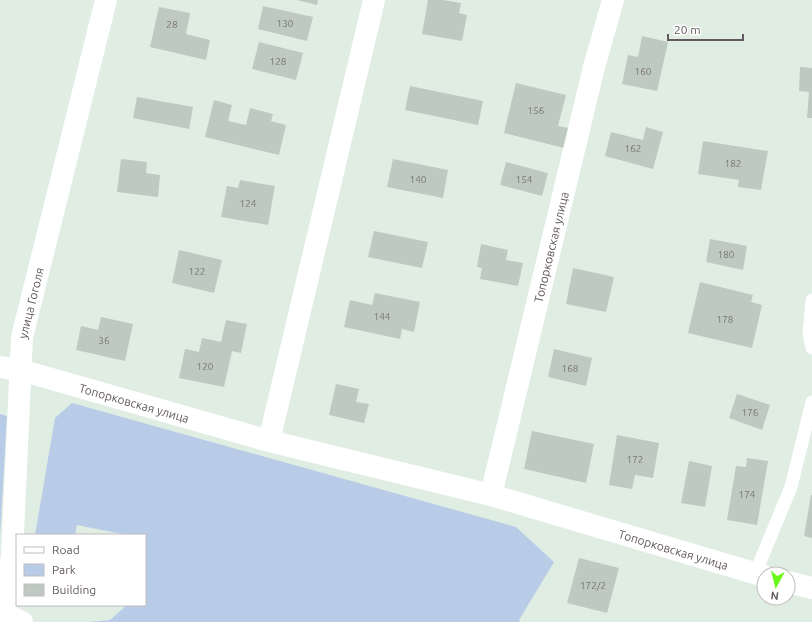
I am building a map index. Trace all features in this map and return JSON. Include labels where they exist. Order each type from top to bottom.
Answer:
[{"type":"street","name":"улица Гоголя","points":[[8,615],[12,555],[10,368],[22,337],[106,0]]},
{"type":"street","points":[[269,440],[374,0]]},
{"type":"street","name":"Топорковская улица","points":[[491,495],[594,67],[614,0]]},
{"type":"street","name":"Топорковская улица","points":[[10,368],[269,440],[491,495],[756,574]]},
{"type":"street","points":[[796,584],[812,588]]},
{"type":"lane","points":[[812,300],[809,334],[812,348]]},
{"type":"lane","points":[[763,566],[791,487],[812,402]]},
{"type":"green space","points":[[72,403],[516,527],[554,562],[519,620],[520,622],[89,622],[110,620],[126,606],[146,606],[146,534],[122,534],[77,525],[75,534],[35,534],[55,418]]},
{"type":"green space","points":[[0,414],[7,416],[0,536]]},
{"type":"building","points":[[297,0],[318,0],[317,5]]},
{"type":"building","points":[[428,0],[443,0],[461,3],[459,13],[467,15],[462,41],[422,34]]},
{"type":"building","points":[[263,6],[313,17],[307,41],[258,29]]},
{"type":"building","points":[[159,7],[190,13],[186,34],[210,40],[206,60],[150,47]]},
{"type":"building","points":[[642,36],[668,42],[657,91],[622,84],[628,55],[638,57]]},
{"type":"building","points":[[259,42],[303,53],[296,80],[252,69]]},
{"type":"building","points":[[800,67],[812,68],[812,118],[807,118],[809,92],[799,91]]},
{"type":"building","points":[[516,83],[566,95],[558,126],[569,128],[564,148],[504,133]]},
{"type":"building","points":[[410,86],[483,101],[478,125],[405,110]]},
{"type":"building","points":[[137,97],[193,107],[189,129],[133,118]]},
{"type":"building","points":[[214,100],[232,105],[228,121],[246,125],[250,108],[273,114],[271,121],[286,125],[279,155],[205,137]]},
{"type":"building","points":[[646,127],[663,132],[653,169],[605,156],[611,132],[643,140]]},
{"type":"building","points":[[703,141],[768,151],[761,190],[738,187],[739,180],[698,174]]},
{"type":"building","points":[[121,159],[147,162],[146,173],[160,175],[158,197],[117,192]]},
{"type":"building","points":[[393,159],[448,170],[443,198],[387,187]]},
{"type":"building","points":[[506,162],[548,173],[542,196],[500,185]]},
{"type":"building","points":[[240,180],[275,186],[268,225],[221,217],[227,186],[238,188]]},
{"type":"building","points":[[374,231],[428,242],[422,268],[368,257]]},
{"type":"building","points":[[710,239],[747,246],[743,270],[706,262]]},
{"type":"building","points":[[481,244],[508,250],[506,260],[523,263],[518,286],[480,279],[482,268],[477,267]]},
{"type":"building","points":[[179,250],[222,260],[214,293],[172,283]]},
{"type":"building","points":[[573,268],[614,277],[606,312],[566,304]]},
{"type":"building","points":[[700,282],[753,295],[751,302],[762,305],[752,348],[688,333]]},
{"type":"building","points":[[375,293],[420,302],[414,332],[402,329],[400,339],[344,327],[350,300],[372,305]]},
{"type":"building","points":[[101,317],[133,324],[125,361],[76,350],[81,326],[98,330]]},
{"type":"building","points":[[226,320],[247,324],[241,353],[232,351],[224,387],[179,378],[185,349],[199,352],[202,338],[221,342]]},
{"type":"building","points":[[554,349],[592,358],[586,386],[548,377]]},
{"type":"building","points":[[336,384],[359,389],[356,402],[369,404],[364,423],[329,415]]},
{"type":"building","points":[[737,394],[770,405],[762,430],[729,418]]},
{"type":"building","points":[[532,431],[594,444],[586,483],[524,469]]},
{"type":"building","points":[[617,435],[659,443],[653,478],[635,475],[632,489],[609,485]]},
{"type":"building","points":[[747,458],[768,461],[757,525],[727,520],[736,466],[746,467]]},
{"type":"building","points":[[689,461],[712,466],[705,507],[681,503]]},
{"type":"building","points":[[812,495],[812,538],[804,536]]},
{"type":"building","points":[[579,558],[619,568],[607,613],[567,603]]}]
